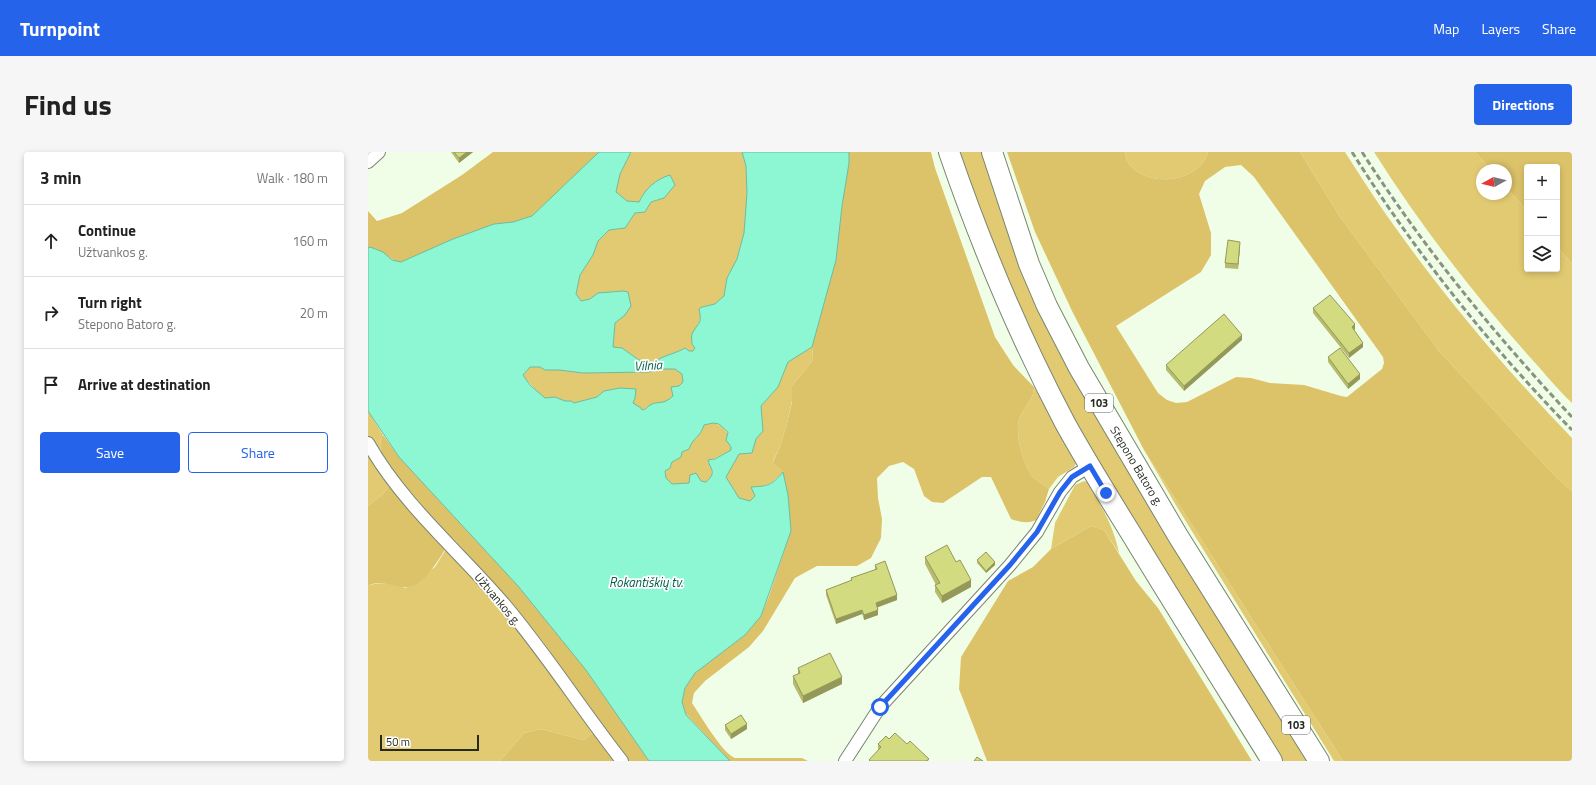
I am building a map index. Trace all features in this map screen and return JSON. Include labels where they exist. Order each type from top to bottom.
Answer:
[{"type":"main road","points":[[949,152],[972,219],[1004,296],[1043,378],[1090,466],[1272,761]]},
{"type":"main road","name":"Stepono Batoro g.","points":[[992,152],[1030,264],[1047,306],[1079,368],[1178,536],[1319,761]]},
{"type":"street","points":[[368,162],[379,152]]},
{"type":"street","name":"Užtvankos g.","points":[[368,443],[376,457],[407,498],[506,606],[622,761]]},
{"type":"street","points":[[845,761],[880,707],[1010,565],[1037,532],[1060,492],[1072,477],[1090,466]]},
{"type":"shaded area","points":[[493,152],[599,152],[532,216],[513,222],[494,224],[453,239],[401,262],[397,262],[378,250],[368,248],[368,211],[377,221],[402,213],[462,175]]},
{"type":"shaded area","points":[[631,152],[742,152],[746,166],[747,193],[744,233],[737,259],[727,278],[724,296],[715,304],[699,309],[699,323],[692,334],[695,347],[693,351],[689,351],[685,348],[653,363],[639,360],[631,354],[613,347],[615,323],[625,315],[623,291],[598,293],[590,299],[581,301],[576,294],[580,275],[593,255],[598,241],[609,230],[625,228],[635,213],[645,212],[651,202],[664,198],[643,194],[639,202],[627,201],[616,192],[620,174]]},
{"type":"shaded area","points":[[849,152],[931,152],[935,168],[995,337],[1013,365],[1034,387],[1031,399],[1018,423],[1018,437],[1024,461],[1031,475],[1049,489],[1045,502],[1036,520],[1021,522],[1011,519],[991,477],[982,477],[943,503],[932,502],[924,496],[914,469],[903,462],[889,466],[877,478],[878,498],[882,519],[881,538],[871,558],[857,566],[817,566],[795,578],[763,631],[749,647],[705,681],[694,693],[692,703],[718,742],[730,755],[735,758],[802,758],[808,761],[730,761],[686,714],[682,702],[685,688],[695,673],[745,635],[761,616],[791,531],[788,495],[783,472],[773,462],[781,444],[787,423],[792,402],[792,386],[813,360],[812,347],[836,260],[842,206],[849,163]]},
{"type":"shaded area","points":[[958,152],[985,152],[1030,285],[1310,761],[1282,761],[1125,508],[1066,405],[1026,328],[995,253]]},
{"type":"shaded area","points":[[1007,152],[1125,152],[1127,161],[1135,170],[1146,176],[1158,179],[1170,179],[1183,176],[1194,171],[1203,163],[1208,152],[1300,152],[1340,217],[1439,351],[1557,478],[1572,491],[1572,761],[1343,761],[1144,450],[1073,313],[1035,232]],"holes":[[[1241,165],[1254,177],[1383,357],[1384,363],[1382,369],[1347,397],[1304,385],[1270,383],[1251,378],[1236,377],[1187,402],[1176,403],[1167,400],[1158,393],[1116,326],[1201,272],[1211,255],[1211,233],[1199,194],[1205,181],[1225,167]]]},
{"type":"shaded area","points":[[1125,152],[1208,152],[1203,163],[1194,171],[1183,176],[1170,179],[1158,179],[1146,176],[1135,170],[1127,161]]},
{"type":"shaded area","points":[[1300,152],[1345,152],[1406,243],[1451,301],[1522,385],[1572,438],[1572,491],[1557,478],[1439,351],[1340,217]]},
{"type":"shaded area","points":[[1374,152],[1475,152],[1486,164],[1476,164],[1476,200],[1512,200],[1512,194],[1524,208],[1524,272],[1560,272],[1560,250],[1572,264],[1572,403],[1486,306],[1427,231]]},
{"type":"shaded area","points":[[1475,152],[1572,152],[1572,264],[1560,250],[1560,164],[1524,164],[1524,208],[1512,194],[1512,164],[1486,164]]},
{"type":"shaded area","points":[[812,347],[813,360],[792,386],[792,401],[787,423],[781,444],[773,461],[783,472],[769,484],[751,487],[755,496],[750,501],[739,498],[726,477],[739,454],[752,453],[755,439],[763,431],[761,406],[778,387],[788,362]]},
{"type":"shaded area","points":[[530,367],[540,367],[545,370],[583,373],[649,372],[662,369],[675,369],[682,374],[683,382],[679,386],[675,386],[673,396],[666,403],[658,403],[642,410],[632,403],[636,392],[620,388],[604,391],[597,397],[574,403],[555,397],[545,398],[539,394],[523,375]]},
{"type":"shaded area","points":[[1034,387],[1061,430],[1077,462],[1074,467],[1058,477],[1049,489],[1031,475],[1024,461],[1018,437],[1018,423],[1031,399]]},
{"type":"shaded area","points":[[368,411],[383,435],[380,447],[383,457],[397,476],[383,494],[368,506]]},
{"type":"shaded area","points":[[713,423],[718,424],[725,429],[729,437],[731,450],[708,462],[713,469],[712,476],[706,482],[701,481],[698,477],[689,483],[672,484],[666,478],[665,471],[670,468],[672,462],[681,457],[682,452],[689,449],[692,442],[703,429],[704,425]]},
{"type":"shaded area","points":[[383,435],[399,457],[518,586],[586,670],[649,761],[500,761],[524,733],[541,729],[584,740],[602,726],[541,639],[453,538],[434,567],[415,585],[398,587],[378,583],[368,586],[368,506],[383,494],[397,476],[386,462],[381,452],[380,447]]},
{"type":"shaded area","points":[[1144,450],[1343,761],[1334,761],[1177,507]]},
{"type":"shaded area","points":[[1084,481],[1087,482],[1106,516],[1114,534],[1119,553],[1104,530],[1091,526],[1051,549],[1055,523],[1075,485]]},
{"type":"shaded area","points":[[1091,526],[1104,530],[1136,581],[1158,608],[1252,761],[987,761],[959,689],[961,657],[1008,581],[1033,567],[1051,549]]},
{"type":"shaded area","points":[[453,538],[541,639],[602,726],[584,740],[541,729],[524,733],[500,761],[368,761],[368,586],[382,583],[406,588],[435,567]]},
{"type":"water","name":"Rokantiškių tv.","points":[[599,152],[631,152],[620,174],[616,192],[627,201],[639,202],[644,193],[652,185],[660,179],[670,175],[675,185],[664,198],[651,202],[645,212],[635,213],[625,228],[609,230],[598,241],[593,255],[580,275],[576,294],[581,301],[590,299],[598,293],[628,292],[631,306],[625,315],[615,323],[613,347],[622,348],[639,360],[653,363],[685,348],[689,351],[693,351],[695,348],[692,344],[692,335],[700,321],[699,309],[715,304],[724,296],[727,278],[737,259],[744,233],[747,193],[746,166],[742,152],[849,152],[849,163],[842,206],[836,260],[812,347],[788,362],[778,387],[761,406],[763,431],[756,439],[752,453],[739,454],[726,477],[739,498],[750,501],[755,496],[751,487],[772,483],[783,472],[788,495],[791,531],[761,616],[745,635],[695,673],[685,688],[682,702],[686,715],[730,761],[649,761],[586,670],[518,586],[399,457],[368,411],[368,248],[370,247],[383,252],[392,260],[401,262],[453,239],[494,224],[513,222],[532,216]],"holes":[[[530,367],[540,367],[545,370],[583,373],[649,372],[662,369],[675,369],[682,374],[683,382],[679,386],[671,387],[673,396],[669,399],[650,405],[646,409],[642,410],[633,403],[636,389],[620,388],[604,391],[597,397],[574,403],[555,397],[545,398],[530,385],[523,375]],[[713,423],[719,424],[728,432],[726,440],[731,447],[731,450],[715,459],[708,460],[712,469],[712,474],[706,482],[701,481],[696,473],[690,475],[689,483],[672,484],[666,478],[665,471],[670,468],[672,462],[681,457],[682,452],[689,449],[692,442],[701,433],[704,425]]]},
{"type":"building","points":[[454,152],[467,152],[459,158]]},
{"type":"building","points":[[1228,240],[1240,242],[1238,264],[1225,263]]},
{"type":"building","points":[[1330,295],[1355,324],[1352,327],[1363,343],[1349,353],[1313,308]]},
{"type":"building","points":[[1224,314],[1242,335],[1184,386],[1166,365]]},
{"type":"building","points":[[1340,348],[1360,374],[1348,384],[1328,357]]},
{"type":"building","points":[[947,545],[956,562],[960,560],[971,580],[942,596],[935,585],[940,583],[925,557]]},
{"type":"building","points":[[986,552],[995,562],[986,571],[977,560]]},
{"type":"building","points":[[885,561],[897,595],[876,603],[878,610],[864,615],[862,610],[836,619],[826,590],[852,580],[851,578],[877,569],[875,565]]},
{"type":"building","points":[[830,653],[842,677],[803,696],[793,676],[800,673],[798,668]]},
{"type":"building","points":[[741,715],[747,724],[731,734],[725,725]]},
{"type":"building","points":[[895,733],[907,744],[910,741],[929,759],[926,761],[870,761],[869,760],[881,747],[878,744],[886,736],[889,739]]},
{"type":"building","points":[[977,757],[983,761],[974,761]]},
{"type":"railway","points":[[1352,152],[1401,226],[1454,297],[1511,365],[1572,430]]},
{"type":"railway","points":[[1362,152],[1410,222],[1461,289],[1515,354],[1572,417]]},
{"type":"route","points":[[880,707],[1010,565],[1037,532],[1060,492],[1072,477],[1090,466],[1106,493]]},
{"type":"water label","name":"Vilnia","points":[[648,365]]}]
